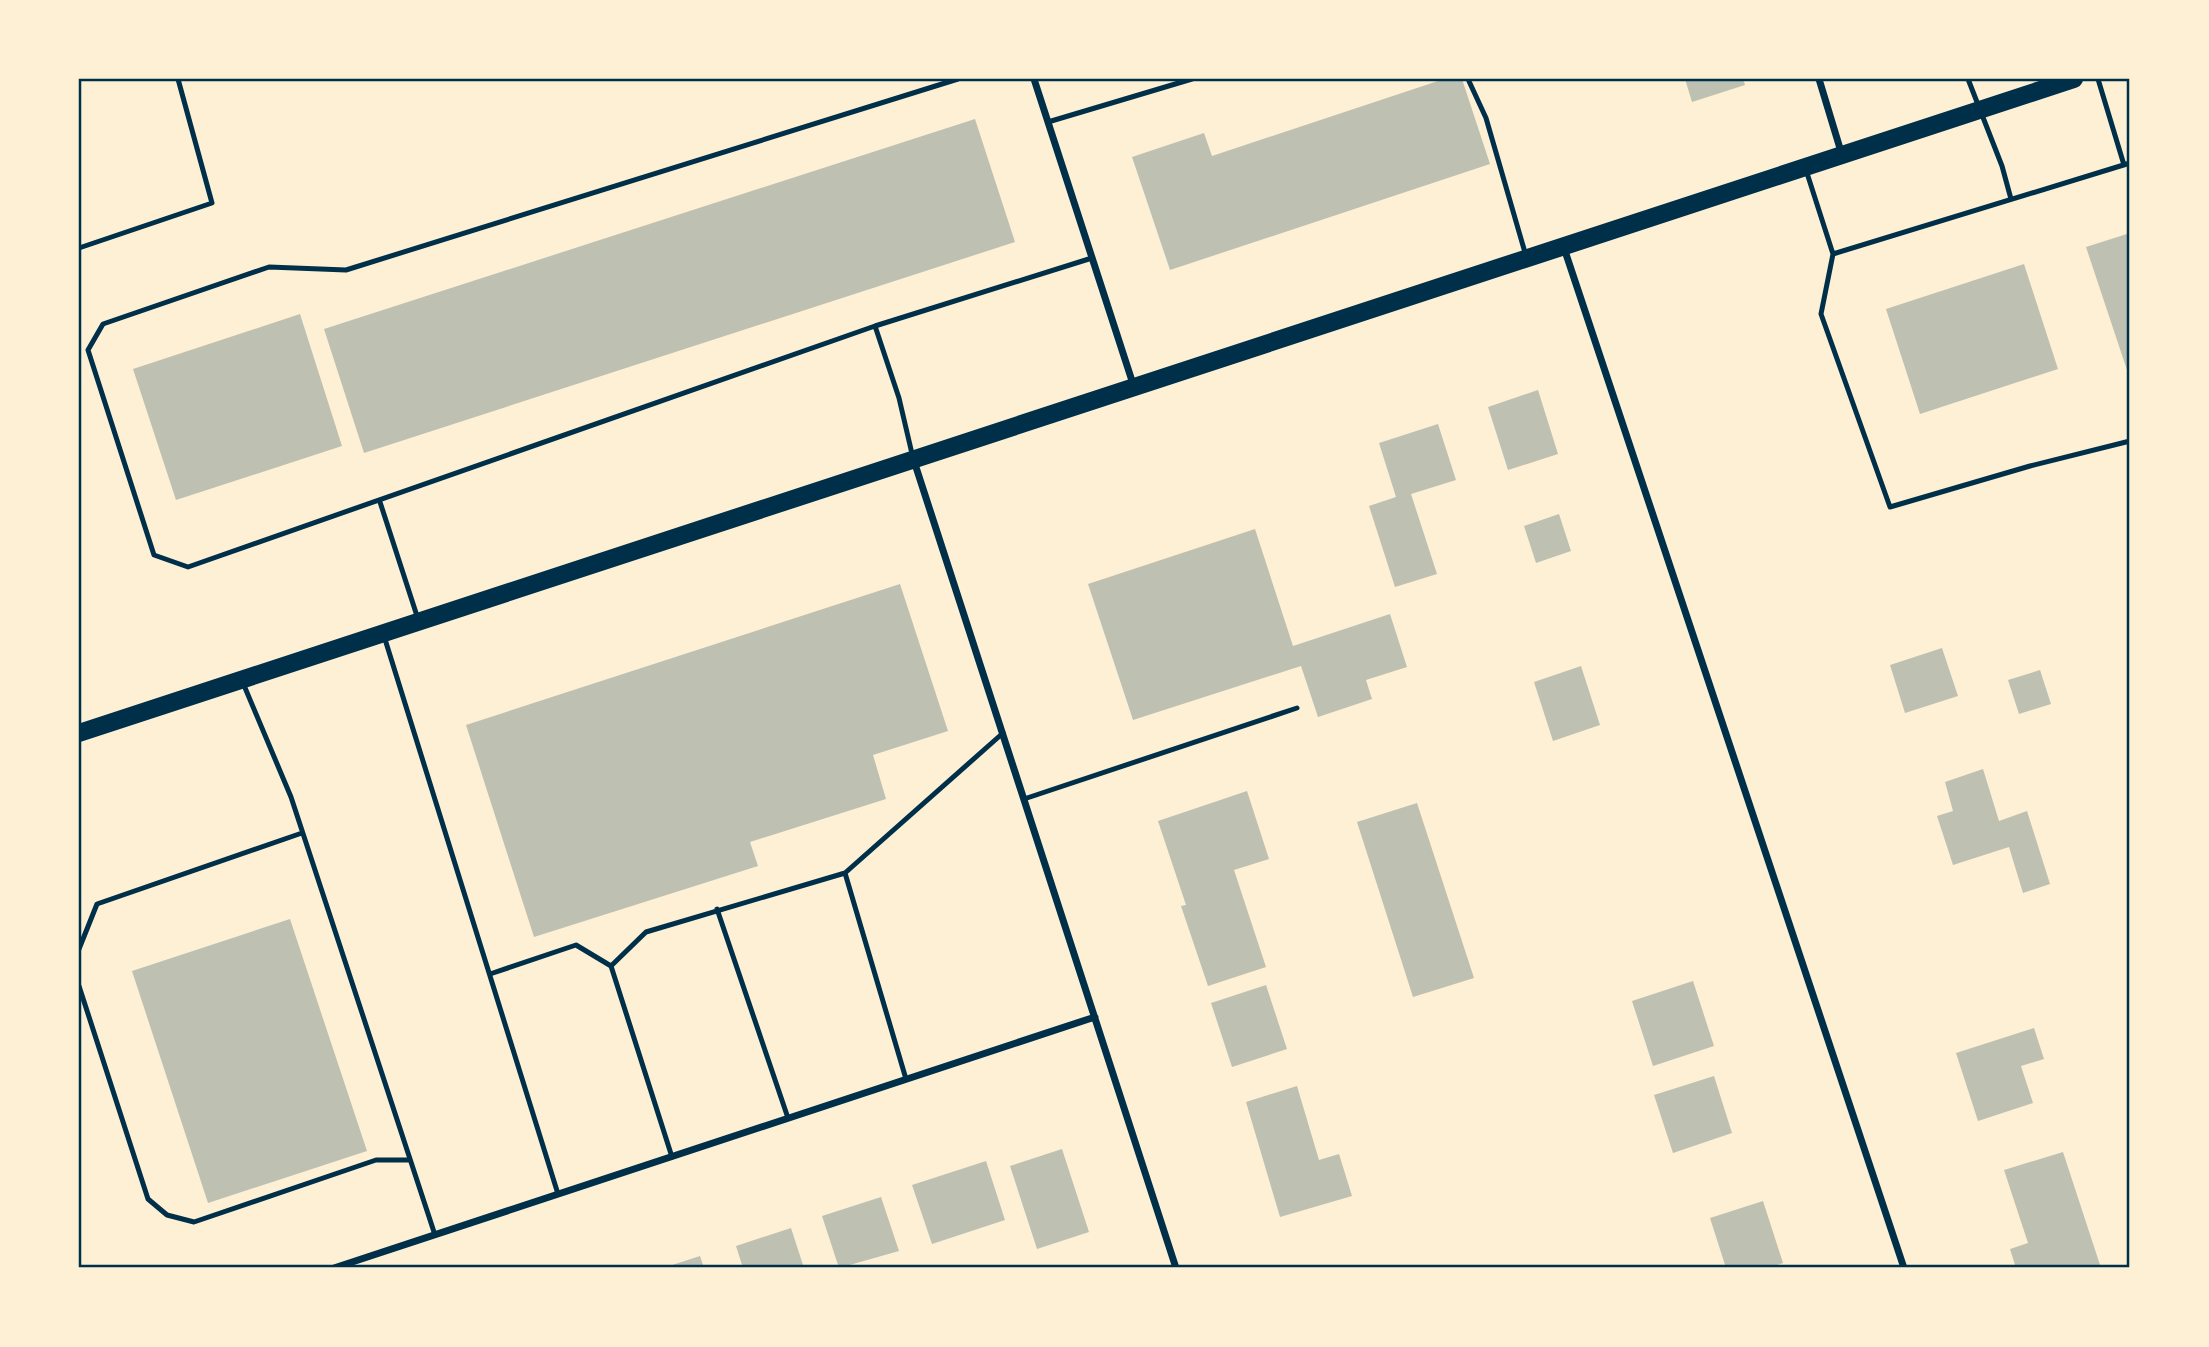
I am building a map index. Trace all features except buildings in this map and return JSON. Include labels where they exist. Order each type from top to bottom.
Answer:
[{"type":"main road","points":[[79,733],[2074,79]]},
{"type":"street","points":[[1034,79],[1134,388]]},
{"type":"street","points":[[1819,79],[1842,156]]},
{"type":"street","points":[[1564,247],[1904,1268]]},
{"type":"street","points":[[914,460],[1177,1268]]},
{"type":"street","points":[[334,1268],[1095,1017]]},
{"type":"lane","points":[[79,248],[212,203],[178,79]]},
{"type":"lane","points":[[958,79],[346,270],[269,267],[103,324],[88,350],[154,555],[188,567],[876,327],[1092,258]]},
{"type":"lane","points":[[1048,122],[1192,79]]},
{"type":"lane","points":[[1468,79],[1486,118],[1527,259]]},
{"type":"lane","points":[[1968,79],[2011,199]]},
{"type":"lane","points":[[1833,254],[2127,164],[2098,79]]},
{"type":"lane","points":[[1806,168],[1833,254],[1821,314],[1890,507],[2030,466],[2130,441]]},
{"type":"lane","points":[[876,327],[899,398],[914,460]]},
{"type":"lane","points":[[380,502],[419,621]]},
{"type":"lane","points":[[383,633],[558,1194]]},
{"type":"lane","points":[[242,680],[302,833],[435,1235]]},
{"type":"lane","points":[[1024,799],[1297,708]]},
{"type":"lane","points":[[611,966],[646,932],[845,873],[1003,733]]},
{"type":"lane","points":[[79,948],[97,904],[302,833]]},
{"type":"lane","points":[[845,873],[906,1079]]},
{"type":"lane","points":[[717,909],[788,1118]]},
{"type":"lane","points":[[490,974],[576,945],[611,966],[673,1157]]},
{"type":"lane","points":[[79,986],[148,1199],[167,1215],[194,1222],[376,1160],[410,1160]]}]
